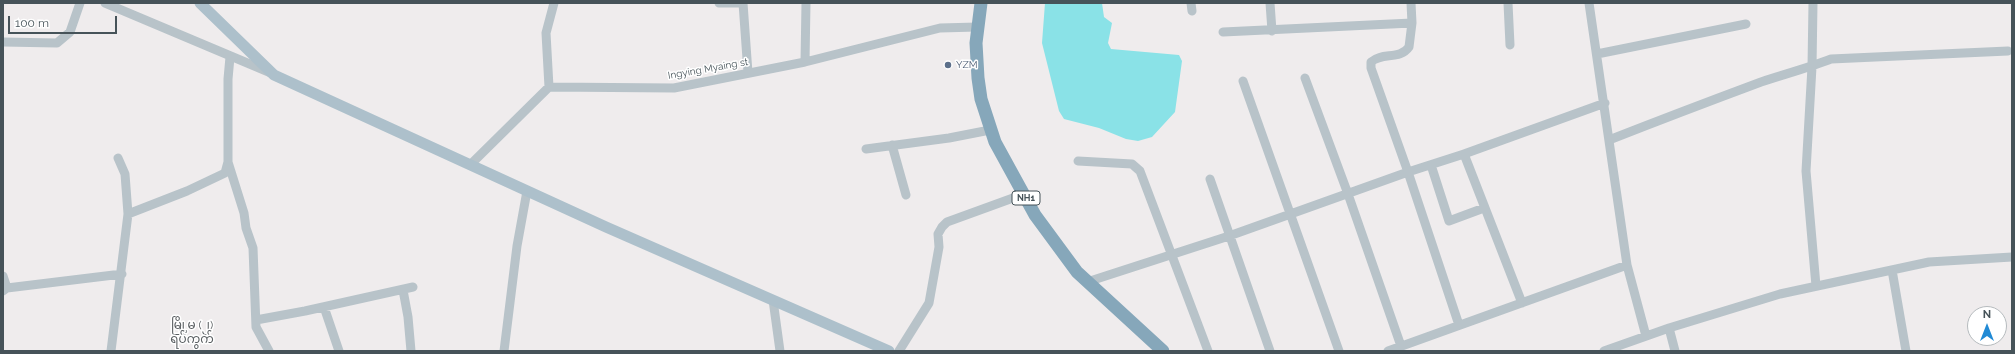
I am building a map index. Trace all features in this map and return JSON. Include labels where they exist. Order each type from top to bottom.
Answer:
[{"type":"highway","name":"NH1","points":[[981,3],[977,27],[978,78],[981,99],[990,130],[1035,215],[1077,272],[1163,351]]},
{"type":"main road","points":[[200,3],[274,75],[527,191],[889,351]]},
{"type":"street","points":[[3,42],[57,43],[70,32],[80,3]]},
{"type":"street","points":[[105,3],[274,75]]},
{"type":"street","points":[[470,165],[549,87],[546,33],[554,3]]},
{"type":"street","points":[[719,3],[743,3],[748,73]]},
{"type":"street","points":[[805,62],[806,3]]},
{"type":"street","points":[[1270,3],[1272,30]]},
{"type":"street","points":[[1411,3],[1412,23],[1409,47],[1402,54],[1376,58],[1371,62],[1371,68],[1408,172],[1459,325]]},
{"type":"street","points":[[1508,3],[1510,45]]},
{"type":"street","points":[[1589,3],[1605,103],[1627,265],[1646,336]]},
{"type":"street","points":[[1813,3],[1812,67],[1806,170],[1816,286]]},
{"type":"street","points":[[1223,32],[1412,23]]},
{"type":"street","points":[[1597,54],[1746,24]]},
{"type":"street","name":"Ingying Myaing st","points":[[549,87],[674,88],[805,62],[940,28],[977,27]]},
{"type":"street","points":[[1609,140],[1728,94],[1812,67],[1831,59],[2008,52]]},
{"type":"street","points":[[230,57],[228,79],[228,162],[253,248],[256,327],[269,351]]},
{"type":"street","points":[[1304,78],[1348,194],[1401,346]]},
{"type":"street","points":[[1243,81],[1339,351]]},
{"type":"street","points":[[1087,282],[1229,236],[1290,213],[1464,154],[1605,103]]},
{"type":"street","points":[[866,149],[949,138],[990,130]]},
{"type":"street","points":[[892,145],[906,195]]},
{"type":"street","points":[[1464,154],[1522,303]]},
{"type":"street","points":[[111,351],[122,274],[128,214],[125,174],[118,158]]},
{"type":"street","points":[[1078,161],[1127,163],[1136,166],[1140,171],[1208,351]]},
{"type":"street","points":[[128,214],[187,191],[224,173],[228,162]]},
{"type":"street","points":[[1431,165],[1449,221],[1484,208]]},
{"type":"street","points":[[1210,179],[1270,351]]},
{"type":"street","points":[[504,351],[517,246],[527,191]]},
{"type":"street","points":[[900,351],[929,303],[939,247],[938,234],[942,227],[947,222],[1024,194]]},
{"type":"street","points":[[1604,351],[1669,328],[1780,294],[1930,262],[2012,257]]},
{"type":"street","points":[[1388,351],[1627,265]]},
{"type":"street","points":[[1892,270],[1906,351]]},
{"type":"street","points":[[3,276],[5,290],[122,274]]},
{"type":"street","points":[[256,320],[324,307],[413,287]]},
{"type":"street","points":[[403,290],[408,317],[411,351]]},
{"type":"street","points":[[773,300],[780,351]]},
{"type":"street","points":[[324,307],[339,351]]},
{"type":"street","points":[[1669,328],[1675,351]]},
{"type":"water","points":[[1045,3],[1102,3],[1104,17],[1112,23],[1108,43],[1111,49],[1179,55],[1182,61],[1175,112],[1152,137],[1138,141],[1126,139],[1099,128],[1064,119],[1059,111],[1042,43]]},
{"type":"place","name":"YZM","points":[[948,65]]},
{"type":"district","name":"မြို့မ (၂) ရပ်ကွက်","points":[[192,332]]}]
